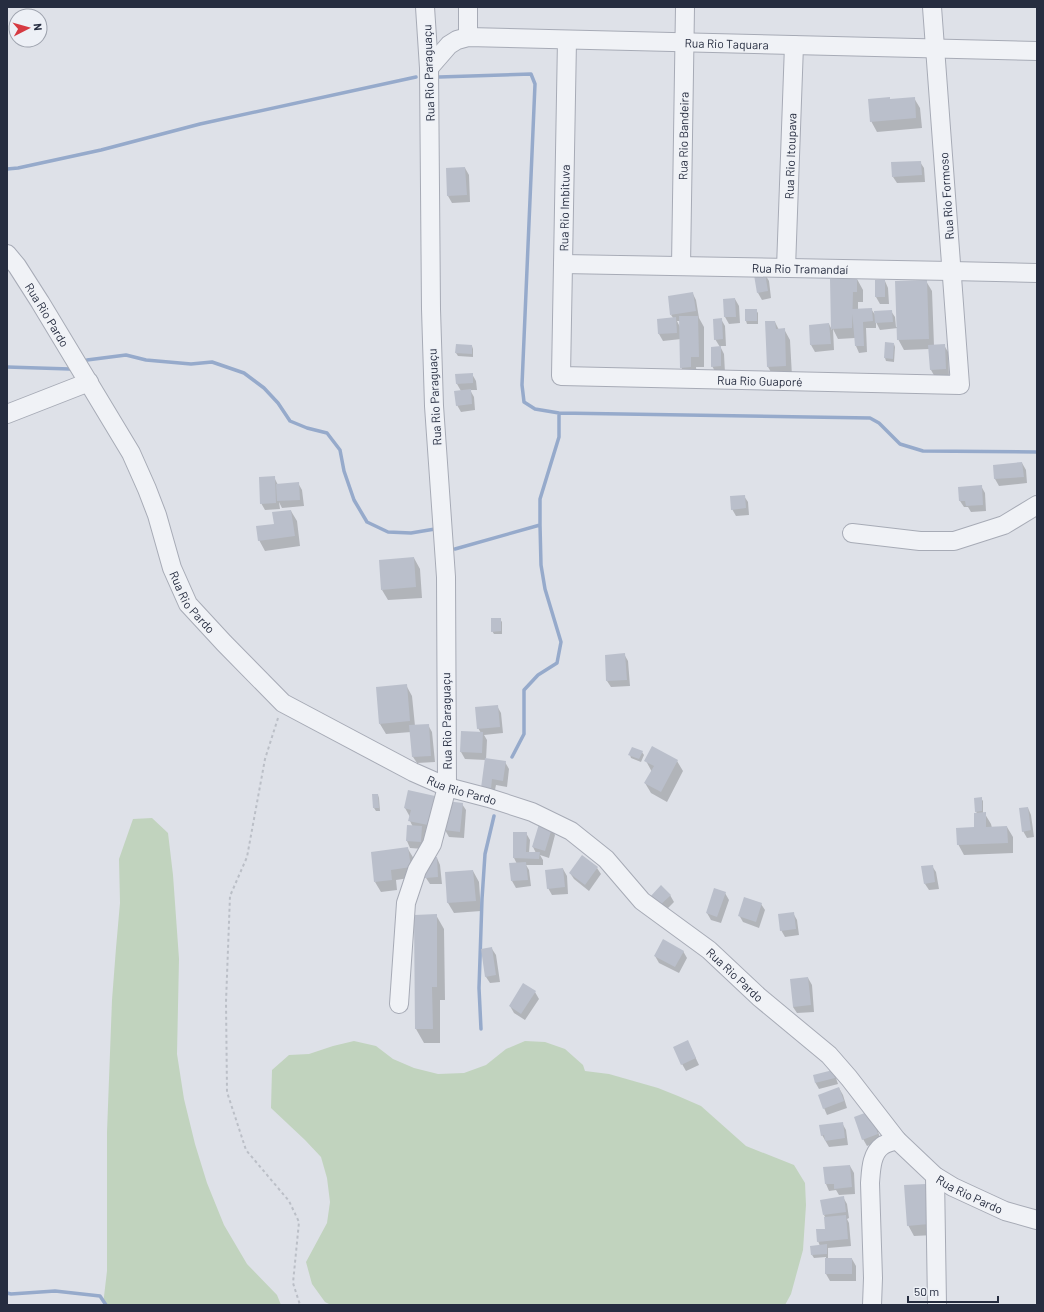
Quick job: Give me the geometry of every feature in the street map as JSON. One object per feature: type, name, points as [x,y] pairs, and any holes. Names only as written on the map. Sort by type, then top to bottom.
[{"type":"street","name":"Rua Rio Paraguaçu","points":[[399,1004],[406,903],[417,870],[432,844],[447,787],[446,577],[434,406],[430,309],[429,68],[425,7]]},
{"type":"street","points":[[468,7],[468,38]]},
{"type":"street","name":"Rua Rio Bandeira","points":[[681,266],[684,7]]},
{"type":"street","name":"Rua Rio Formoso","points":[[932,7],[960,385]]},
{"type":"street","name":"Rua Rio Taquara","points":[[429,68],[449,45],[457,40],[468,38],[1037,50]]},
{"type":"street","name":"Rua Rio Imbituva","points":[[561,376],[567,40]]},
{"type":"street","name":"Rua Rio Itoupava","points":[[786,268],[794,45]]},
{"type":"street","name":"Rua Rio Pardo","points":[[7,254],[17,266],[40,302],[131,453],[157,515],[172,568],[188,604],[283,703],[413,772],[447,787],[489,798],[532,812],[571,831],[606,859],[642,902],[709,950],[759,997],[829,1055],[849,1078],[897,1140],[935,1176],[953,1187],[1005,1211],[1037,1220]]},
{"type":"street","name":"Rua Rio Tramandaí","points":[[563,264],[1037,273]]},
{"type":"street","name":"Rua Rio Guaporé","points":[[561,376],[960,385]]},
{"type":"street","points":[[7,414],[89,382]]},
{"type":"street","points":[[852,533],[920,541],[954,541],[1004,525],[1037,505]]},
{"type":"street","points":[[872,1305],[871,1169],[874,1156],[881,1147],[897,1140]]},
{"type":"street","points":[[935,1176],[937,1305]]},
{"type":"path","points":[[283,703],[265,759],[247,857],[230,896],[226,1002],[227,1092],[246,1150],[289,1201],[299,1222],[293,1283],[300,1305]]},
{"type":"green space","points":[[152,818],[168,833],[173,875],[179,959],[177,1054],[184,1099],[195,1144],[207,1183],[224,1225],[247,1264],[277,1295],[281,1305],[103,1305],[107,1271],[107,1132],[112,1000],[120,903],[119,859],[133,819]]},
{"type":"green space","points":[[354,1041],[376,1046],[393,1059],[414,1068],[438,1074],[464,1073],[486,1065],[506,1049],[525,1041],[545,1042],[565,1049],[583,1065],[585,1071],[609,1074],[658,1088],[701,1106],[746,1146],[794,1165],[805,1183],[806,1205],[803,1250],[791,1294],[785,1305],[331,1305],[325,1302],[312,1284],[306,1262],[327,1223],[330,1202],[327,1178],[321,1157],[271,1108],[272,1070],[289,1055],[309,1054]]},
{"type":"building","points":[[890,97],[890,99],[915,97],[916,118],[870,122],[868,99]]},
{"type":"building","points":[[921,161],[922,175],[892,177],[891,162]]},
{"type":"building","points":[[465,167],[467,195],[447,196],[446,168]]},
{"type":"building","points":[[765,273],[768,291],[757,293],[754,275]]},
{"type":"building","points":[[857,278],[857,292],[853,292],[852,328],[831,329],[830,279]]},
{"type":"building","points":[[875,280],[885,280],[885,297],[875,297]]},
{"type":"building","points":[[927,280],[929,339],[897,340],[895,281]]},
{"type":"building","points":[[693,292],[696,311],[670,315],[668,296]]},
{"type":"building","points":[[735,298],[736,317],[724,317],[723,299]]},
{"type":"building","points":[[872,308],[873,321],[863,322],[864,346],[855,346],[852,309]]},
{"type":"building","points":[[745,309],[757,309],[757,321],[745,321]]},
{"type":"building","points":[[892,310],[893,322],[875,323],[874,311]]},
{"type":"building","points":[[679,316],[698,316],[699,357],[691,357],[691,367],[680,368]]},
{"type":"building","points":[[676,317],[677,333],[658,334],[657,319]]},
{"type":"building","points":[[722,318],[723,339],[714,340],[713,319]]},
{"type":"building","points":[[765,321],[775,321],[776,329],[785,328],[786,366],[767,367]]},
{"type":"building","points":[[829,323],[831,344],[810,345],[809,325]]},
{"type":"building","points":[[885,342],[894,343],[893,359],[884,358]]},
{"type":"building","points":[[456,344],[472,345],[472,354],[455,353]]},
{"type":"building","points":[[945,344],[946,369],[930,370],[928,345]]},
{"type":"building","points":[[721,346],[721,366],[711,367],[711,347]]},
{"type":"building","points":[[473,373],[473,383],[456,384],[455,374]]},
{"type":"building","points":[[471,389],[472,404],[456,406],[454,391]]},
{"type":"building","points":[[1022,462],[1024,477],[994,479],[993,465]]},
{"type":"building","points":[[275,476],[276,503],[260,504],[259,477]]},
{"type":"building","points":[[299,482],[300,500],[277,501],[276,484]]},
{"type":"building","points":[[982,485],[983,505],[966,506],[965,501],[959,501],[958,487]]},
{"type":"building","points":[[745,495],[746,508],[731,510],[730,496]]},
{"type":"building","points":[[291,510],[295,536],[258,541],[256,526],[274,524],[272,512]]},
{"type":"building","points":[[414,557],[416,587],[381,590],[379,560]]},
{"type":"building","points":[[491,618],[501,618],[501,631],[491,632]]},
{"type":"building","points":[[625,653],[627,680],[606,681],[605,655]]},
{"type":"building","points":[[407,684],[410,721],[379,724],[376,687]]},
{"type":"building","points":[[498,705],[500,727],[477,729],[475,707]]},
{"type":"building","points":[[429,724],[431,756],[412,757],[409,725]]},
{"type":"building","points":[[461,731],[483,732],[482,753],[460,752]]},
{"type":"building","points":[[652,746],[678,760],[661,792],[644,783],[654,766],[644,761]]},
{"type":"building","points":[[632,747],[643,751],[639,759],[628,755]]},
{"type":"building","points":[[485,758],[506,761],[503,781],[492,779],[491,789],[481,788]]},
{"type":"building","points":[[408,790],[435,796],[428,825],[408,821],[411,810],[404,808]]},
{"type":"building","points":[[372,794],[378,794],[379,808],[373,808]]},
{"type":"building","points":[[982,797],[982,811],[975,812],[974,798]]},
{"type":"building","points":[[446,801],[463,803],[460,832],[444,830]]},
{"type":"building","points":[[1028,807],[1031,830],[1022,832],[1019,808]]},
{"type":"building","points":[[986,812],[986,827],[1007,826],[1008,843],[957,845],[956,828],[974,827],[974,813]]},
{"type":"building","points":[[539,824],[552,828],[545,851],[532,847]]},
{"type":"building","points":[[407,825],[422,826],[421,842],[406,841]]},
{"type":"building","points":[[513,832],[527,832],[526,852],[540,852],[539,859],[513,858]]},
{"type":"building","points":[[408,847],[411,867],[391,870],[392,880],[374,882],[371,852]]},
{"type":"building","points":[[582,855],[598,867],[585,885],[569,873]]},
{"type":"building","points":[[424,857],[437,857],[438,877],[425,878]]},
{"type":"building","points":[[526,862],[528,880],[511,881],[509,863]]},
{"type":"building","points":[[933,865],[935,882],[924,884],[921,866]]},
{"type":"building","points":[[563,868],[565,887],[547,889],[545,870]]},
{"type":"building","points":[[473,870],[476,901],[447,903],[445,872]]},
{"type":"building","points":[[661,885],[671,895],[659,906],[650,897]]},
{"type":"building","points":[[714,888],[726,892],[717,917],[706,913]]},
{"type":"building","points":[[744,897],[762,903],[756,922],[738,916]]},
{"type":"building","points":[[794,912],[796,929],[780,931],[778,914]]},
{"type":"building","points":[[437,914],[437,987],[432,987],[433,1029],[415,1029],[414,915]]},
{"type":"building","points":[[663,939],[684,951],[675,967],[654,956]]},
{"type":"building","points":[[492,947],[496,975],[485,977],[481,949]]},
{"type":"building","points":[[808,977],[811,1005],[793,1007],[790,979]]},
{"type":"building","points":[[523,983],[536,991],[521,1014],[509,1006]]},
{"type":"building","points":[[688,1040],[696,1058],[681,1065],[673,1047]]},
{"type":"building","points":[[833,1070],[835,1078],[815,1083],[813,1075]]},
{"type":"building","points":[[839,1087],[844,1101],[823,1109],[818,1095]]},
{"type":"building","points":[[870,1111],[878,1134],[862,1140],[854,1117]]},
{"type":"building","points":[[843,1122],[845,1138],[825,1141],[824,1135],[821,1136],[819,1125]]},
{"type":"building","points":[[850,1165],[852,1187],[834,1189],[834,1184],[825,1184],[823,1167]]},
{"type":"building","points":[[926,1184],[929,1224],[907,1226],[904,1185]]},
{"type":"building","points":[[844,1196],[846,1212],[823,1215],[820,1200]]},
{"type":"building","points":[[846,1215],[848,1239],[817,1242],[816,1229],[825,1229],[824,1217]]},
{"type":"building","points":[[827,1244],[827,1254],[811,1255],[810,1246]]},
{"type":"building","points":[[825,1258],[852,1258],[852,1274],[825,1274]]},
{"type":"waterway","points":[[439,77],[531,74],[535,84],[522,385],[524,402],[535,409],[559,413],[870,418],[879,423],[900,444],[923,451],[1037,452]]},
{"type":"waterway","points":[[7,169],[101,150],[200,124],[416,77]]},
{"type":"waterway","points":[[87,360],[126,355],[146,360],[191,364],[212,362],[244,373],[264,388],[278,403],[290,421],[307,428],[327,433],[340,450],[344,471],[354,500],[367,522],[388,532],[411,533],[435,529]]},
{"type":"waterway","points":[[7,367],[70,369]]},
{"type":"waterway","points":[[455,549],[540,525],[540,499],[559,437],[559,413]]},
{"type":"waterway","points":[[512,757],[524,734],[524,690],[538,675],[557,663],[561,642],[545,589],[541,565],[540,525]]},
{"type":"waterway","points":[[481,1029],[479,988],[482,899],[485,854],[494,816]]},
{"type":"waterway","points":[[7,1293],[55,1291],[100,1296],[106,1305]]}]
